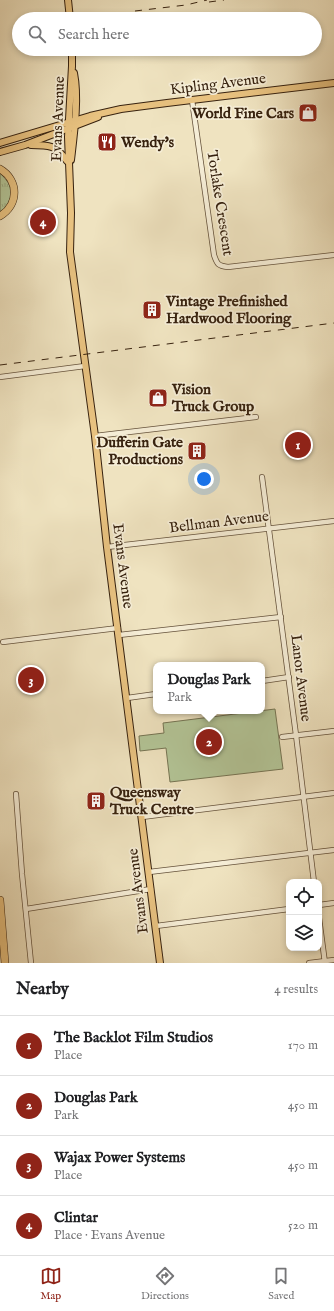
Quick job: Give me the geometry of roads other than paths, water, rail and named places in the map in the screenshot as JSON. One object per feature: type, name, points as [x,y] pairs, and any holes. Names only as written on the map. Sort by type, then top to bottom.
[{"type":"highway","points":[[0,169],[7,173],[13,184],[14,196],[9,209],[0,216]]},
{"type":"highway","points":[[0,900],[5,963]]},
{"type":"main road","points":[[68,0],[69,12]]},
{"type":"main road","name":"Evans Avenue","points":[[72,56],[70,252],[95,436],[107,547],[160,963]]},
{"type":"main road","name":"Evans Avenue","points":[[70,172],[68,161],[71,125],[75,106],[76,81],[72,66]]},
{"type":"main road","name":"Kipling Avenue","points":[[0,152],[25,145],[90,116],[146,106],[334,83]]},
{"type":"main road","points":[[75,106],[79,111],[90,116]]},
{"type":"main road","name":"Kipling Avenue","points":[[0,144],[71,125],[106,113]]},
{"type":"main road","points":[[25,145],[48,145],[54,147],[62,153],[68,161]]},
{"type":"street","name":"Torlake Crescent","points":[[192,100],[214,255],[217,263],[220,266],[228,267],[334,255]]},
{"type":"street","points":[[0,377],[85,366]]},
{"type":"street","points":[[95,436],[256,417]]},
{"type":"street","name":"Lanor Avenue","points":[[262,477],[289,677],[314,879]]},
{"type":"street","name":"Bellman Avenue","points":[[107,547],[334,521]]},
{"type":"street","points":[[119,635],[281,617]]},
{"type":"street","points":[[3,642],[118,628]]},
{"type":"street","points":[[265,681],[289,677]]},
{"type":"street","points":[[127,698],[153,694]]},
{"type":"street","points":[[282,737],[334,730]]},
{"type":"street","points":[[142,817],[334,793]]},
{"type":"street","points":[[16,794],[31,963]]},
{"type":"street","points":[[149,872],[334,850]]},
{"type":"street","points":[[26,909],[151,889]]},
{"type":"street","points":[[322,905],[334,903]]},
{"type":"street","points":[[156,926],[286,909]]},
{"type":"street","points":[[322,940],[325,962]]},
{"type":"street","points":[[309,963],[334,960]]},
{"type":"railway","points":[[135,11],[186,5],[207,0]]},
{"type":"railway","points":[[209,2],[224,0]]},
{"type":"railway","points":[[0,365],[334,323]]},
{"type":"place","name":"World Fine Cars","points":[[308,113]]},
{"type":"place","name":"Wendy's","points":[[107,142]]},
{"type":"place","name":"Clintar","points":[[43,222]]},
{"type":"place","name":"Vintage Prefinished Hardwood Flooring","points":[[152,310]]},
{"type":"place","name":"Vision Truck Group","points":[[158,398]]},
{"type":"place","name":"The Backlot Film Studios","points":[[298,445]]},
{"type":"place","name":"Dufferin Gate Productions","points":[[197,451]]},
{"type":"place","name":"Wajax Power Systems","points":[[31,680]]},
{"type":"place","name":"Douglas Park","points":[[209,742]]},
{"type":"place","name":"Queensway Truck Centre","points":[[96,801]]}]
